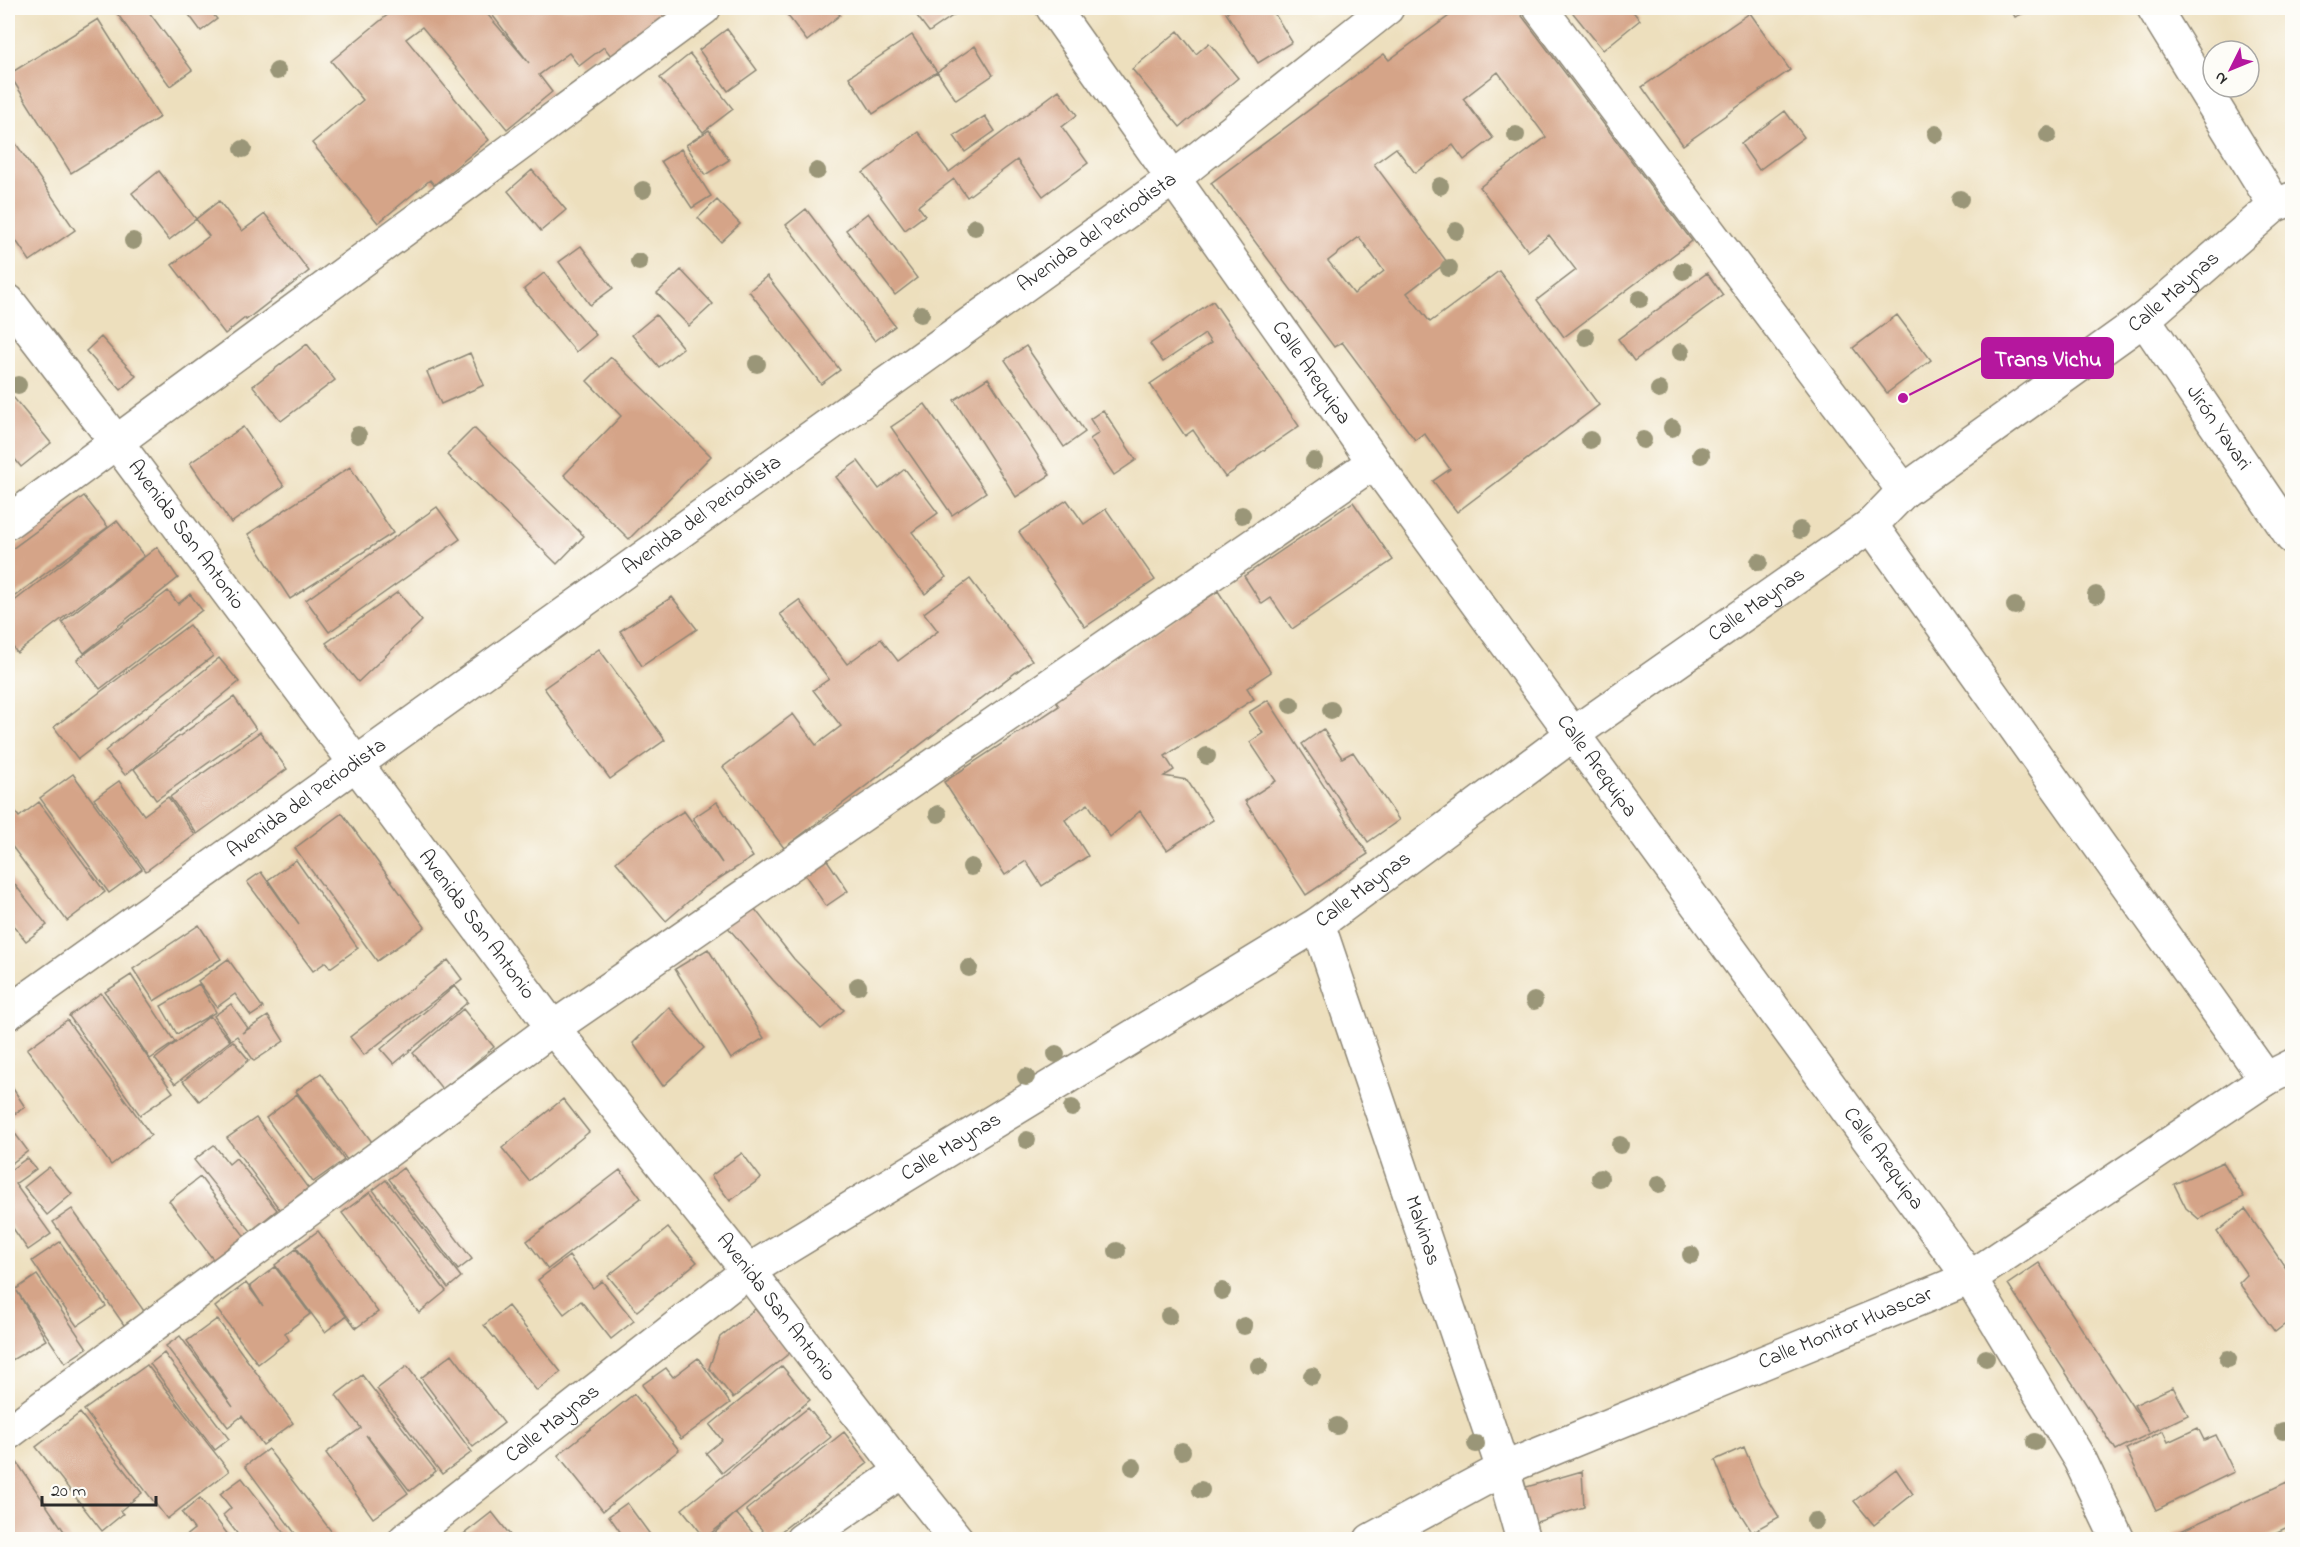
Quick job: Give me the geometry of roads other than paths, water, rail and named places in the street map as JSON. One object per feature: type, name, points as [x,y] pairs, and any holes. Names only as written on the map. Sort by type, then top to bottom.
[{"type":"street","points":[[8,522],[704,8]]},
{"type":"street","name":"Calle Arequipa","points":[[1053,8],[1175,177],[1374,462],[1970,1278],[2080,1460],[2118,1539]]},
{"type":"street","name":"Avenida del Periodista","points":[[8,1013],[1175,177],[1387,8]]},
{"type":"street","points":[[1540,8],[1904,491]]},
{"type":"street","points":[[2154,8],[2284,202]]},
{"type":"street","name":"Calle Maynas","points":[[405,1539],[748,1271],[1318,924],[1573,734],[1870,525],[1904,491],[2144,319],[2284,202]]},
{"type":"street","name":"Avenida San Antonio","points":[[8,301],[117,443],[553,1028],[748,1271],[957,1539]]},
{"type":"street","name":"Jirón Yavari","points":[[2144,319],[2292,537]]},
{"type":"street","points":[[8,1433],[553,1028],[1374,462]]},
{"type":"street","points":[[1870,525],[2279,1072]]},
{"type":"street","name":"Malvinas","points":[[1318,924],[1503,1468],[1523,1539]]},
{"type":"street","name":"Calle Monitor Huascar","points":[[1371,1539],[1503,1468],[1970,1278],[2279,1072]]},
{"type":"street","points":[[802,1539],[902,1471]]},
{"type":"place","name":"Trans Vichu","points":[[1903,398]]}]
